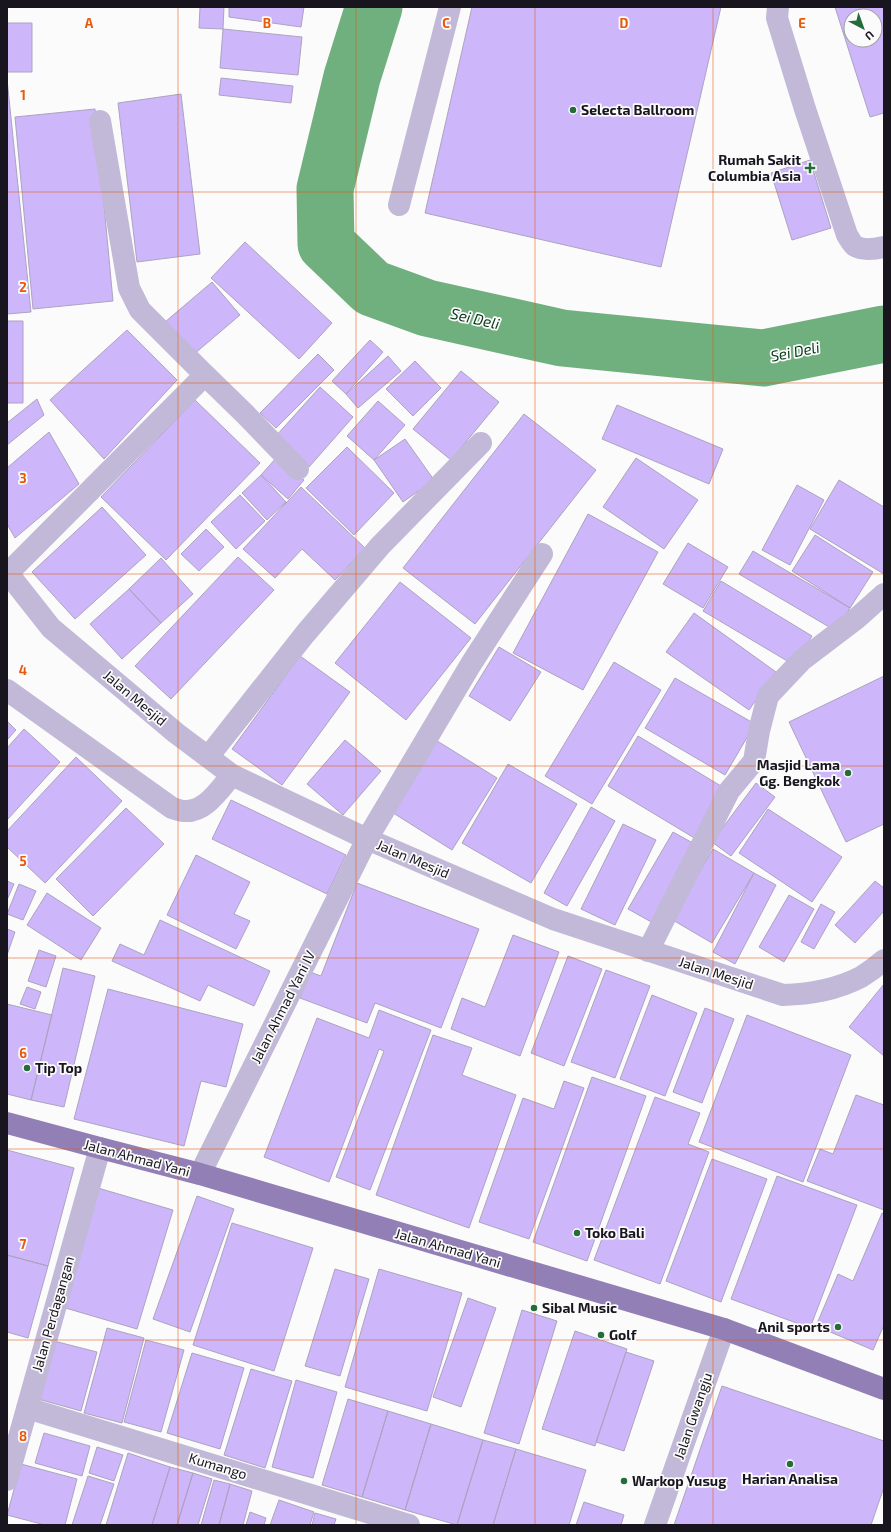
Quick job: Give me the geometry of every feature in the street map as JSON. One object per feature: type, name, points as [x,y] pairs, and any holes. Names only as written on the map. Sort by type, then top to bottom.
[{"type":"main road","name":"Jalan Ahmad Yani","points":[[7,1123],[200,1174],[724,1329],[884,1389]]},
{"type":"street","points":[[399,205],[450,7]]},
{"type":"street","points":[[778,7],[777,18],[802,102],[847,235],[854,245],[864,249],[884,247]]},
{"type":"street","points":[[100,121],[129,288],[140,310],[298,469]]},
{"type":"street","points":[[7,573],[205,375]]},
{"type":"street","points":[[208,757],[305,634],[380,546],[481,444]]},
{"type":"street","name":"Jalan Ahmad Yani IV","points":[[200,1174],[367,839],[472,664],[542,554]]},
{"type":"street","name":"Jalan Mesjid","points":[[7,573],[52,628],[176,733],[232,775],[367,839],[553,920],[783,995],[808,994],[836,988],[862,976],[884,960]]},
{"type":"street","points":[[648,951],[729,791],[754,761],[759,731],[768,696],[802,660],[856,619],[884,594]]},
{"type":"street","points":[[7,690],[172,808],[186,812],[198,808],[207,803],[232,775]]},
{"type":"street","name":"Jalan Perdagangan","points":[[7,1480],[100,1148]]},
{"type":"street","name":"Jalan Gwangju","points":[[655,1525],[724,1329]]},
{"type":"street","name":"Kumango","points":[[27,1408],[409,1525]]},
{"type":"building","points":[[200,7],[224,7],[223,29],[199,28]]},
{"type":"building","points":[[229,7],[304,7],[301,27],[229,17]]},
{"type":"building","name":"Selecta Ballroom","points":[[472,7],[721,7],[661,267],[425,213]]},
{"type":"building","points":[[835,7],[884,7],[884,113],[870,117],[848,48],[883,48],[883,8],[843,8],[843,32]]},
{"type":"building","points":[[7,23],[32,23],[32,72],[7,72]]},
{"type":"building","points":[[223,29],[302,37],[298,75],[220,68]]},
{"type":"building","points":[[221,78],[293,86],[291,103],[219,95]]},
{"type":"building","points":[[7,79],[31,312],[7,314]]},
{"type":"building","points":[[181,94],[200,254],[137,262],[118,103]]},
{"type":"building","points":[[95,109],[113,301],[33,309],[15,117]]},
{"type":"building","points":[[810,160],[831,228],[792,240],[771,173]]},
{"type":"building","points":[[245,242],[332,323],[299,359],[211,278]]},
{"type":"building","points":[[212,282],[240,315],[193,355],[165,322]]},
{"type":"building","points":[[7,321],[23,321],[23,403],[7,403]]},
{"type":"building","points":[[127,330],[177,380],[104,459],[50,400]]},
{"type":"building","points":[[370,340],[383,352],[346,394],[332,381]]},
{"type":"building","points":[[318,354],[334,370],[276,428],[260,413]]},
{"type":"building","points":[[388,356],[401,371],[358,408],[346,394]]},
{"type":"building","points":[[415,361],[441,388],[413,416],[386,389]]},
{"type":"building","points":[[461,371],[499,402],[451,460],[413,429]]},
{"type":"building","points":[[320,387],[353,417],[309,467],[275,437]]},
{"type":"building","points":[[37,399],[44,415],[7,445],[7,423]]},
{"type":"building","points":[[195,400],[260,463],[166,560],[101,497]]},
{"type":"building","points":[[378,401],[405,425],[374,460],[347,436]]},
{"type":"building","points":[[617,405],[723,449],[709,484],[602,439]]},
{"type":"building","points":[[524,414],[596,470],[475,624],[403,568]]},
{"type":"building","points":[[49,432],[79,484],[15,538],[7,524],[7,468]]},
{"type":"building","points":[[405,439],[434,480],[403,502],[374,460]]},
{"type":"building","points":[[347,447],[394,493],[354,535],[306,488]]},
{"type":"building","points":[[277,457],[304,480],[288,499],[261,475]]},
{"type":"building","points":[[636,458],[698,500],[664,549],[603,507]]},
{"type":"building","points":[[261,475],[286,502],[267,520],[242,493]]},
{"type":"building","points":[[839,480],[884,507],[884,574],[810,529]]},
{"type":"building","points":[[797,485],[824,500],[790,565],[762,550]]},
{"type":"building","points":[[301,487],[365,548],[335,580],[302,549],[275,578],[243,549]]},
{"type":"building","points":[[240,495],[265,521],[236,549],[211,522]]},
{"type":"building","points":[[102,507],[146,555],[75,619],[32,572]]},
{"type":"building","points":[[588,514],[658,552],[583,690],[513,653]]},
{"type":"building","points":[[206,529],[224,547],[199,571],[181,554]]},
{"type":"building","points":[[815,535],[873,572],[850,608],[792,571]]},
{"type":"building","points":[[688,543],[728,567],[703,608],[663,584]]},
{"type":"building","points":[[753,551],[850,608],[836,631],[739,574]]},
{"type":"building","points":[[238,557],[274,590],[171,699],[135,666]]},
{"type":"building","points":[[161,558],[193,594],[161,623],[129,589]]},
{"type":"building","points":[[721,581],[812,636],[794,665],[703,611]]},
{"type":"building","points":[[400,582],[471,638],[406,720],[335,663]]},
{"type":"building","points":[[129,589],[161,623],[122,659],[90,624]]},
{"type":"building","points":[[694,613],[776,672],[749,710],[666,652]]},
{"type":"building","points":[[499,647],[541,672],[510,721],[469,696]]},
{"type":"building","points":[[300,656],[350,692],[282,785],[232,749]]},
{"type":"building","points":[[614,662],[661,690],[592,804],[545,776]]},
{"type":"building","name":"Masjid Lama Gg. Bengkok","points":[[884,676],[884,824],[846,842],[789,722]]},
{"type":"building","points":[[675,678],[755,724],[725,775],[645,728]]},
{"type":"building","points":[[7,721],[16,730],[7,740]]},
{"type":"building","points":[[24,729],[60,762],[7,820],[7,748]]},
{"type":"building","points":[[638,736],[726,789],[696,839],[608,786]]},
{"type":"building","points":[[434,739],[497,778],[452,850],[390,811]]},
{"type":"building","points":[[345,740],[381,771],[343,815],[307,784]]},
{"type":"building","points":[[76,757],[122,801],[45,883],[7,847],[7,831]]},
{"type":"building","points":[[508,764],[577,804],[531,883],[462,843]]},
{"type":"building","points":[[756,783],[775,797],[731,856],[712,842]]},
{"type":"building","points":[[231,800],[346,855],[327,894],[212,839]]},
{"type":"building","points":[[591,807],[615,821],[567,906],[544,893]]},
{"type":"building","points":[[126,808],[164,844],[93,916],[56,879]]},
{"type":"building","points":[[768,809],[842,857],[812,902],[739,853]]},
{"type":"building","points":[[623,824],[656,840],[615,925],[581,909]]},
{"type":"building","points":[[673,832],[700,847],[655,924],[628,909]]},
{"type":"building","points":[[713,849],[754,873],[712,943],[671,919]]},
{"type":"building","points":[[196,855],[250,882],[234,914],[250,921],[236,949],[167,915]]},
{"type":"building","points":[[754,873],[776,885],[735,964],[713,952]]},
{"type":"building","points":[[7,881],[14,884],[7,900]]},
{"type":"building","points":[[875,881],[884,888],[884,911],[855,943],[835,925]]},
{"type":"building","points":[[357,883],[479,929],[441,1028],[375,1003],[367,1023],[300,998],[310,972],[321,976]]},
{"type":"building","points":[[19,884],[36,891],[23,920],[7,914]]},
{"type":"building","points":[[47,893],[101,928],[81,960],[27,925]]},
{"type":"building","points":[[789,895],[814,909],[784,962],[759,947]]},
{"type":"building","points":[[821,904],[835,912],[814,949],[801,942]]},
{"type":"building","points":[[160,920],[270,971],[254,1006],[208,985],[200,1001],[112,961],[120,944],[144,955]]},
{"type":"building","points":[[7,929],[15,932],[7,955]]},
{"type":"building","points":[[513,935],[559,952],[520,1056],[451,1029],[462,998],[485,1007]]},
{"type":"building","points":[[39,950],[56,956],[46,987],[28,981]]},
{"type":"building","points":[[568,956],[602,969],[564,1066],[531,1053]]},
{"type":"building","points":[[63,968],[95,976],[64,1107],[31,1100]]},
{"type":"building","points":[[606,970],[650,986],[615,1078],[571,1062]]},
{"type":"building","points":[[884,984],[884,1056],[849,1027]]},
{"type":"building","points":[[27,987],[41,992],[35,1009],[20,1004]]},
{"type":"building","points":[[108,989],[243,1024],[226,1087],[201,1081],[184,1146],[74,1119]]},
{"type":"building","points":[[652,995],[697,1013],[665,1096],[620,1079]]},
{"type":"building","points":[[7,1004],[52,1015],[31,1100],[7,1094]]},
{"type":"building","points":[[705,1008],[734,1019],[702,1103],[673,1092]]},
{"type":"building","points":[[379,1010],[431,1030],[370,1190],[336,1177],[384,1051],[379,1049],[329,1182],[264,1157],[317,1018],[369,1038]]},
{"type":"building","points":[[747,1015],[851,1055],[803,1182],[699,1142]]},
{"type":"building","points":[[433,1035],[472,1048],[462,1075],[516,1095],[469,1228],[376,1195]]},
{"type":"building","points":[[592,1077],[646,1096],[587,1261],[533,1242]]},
{"type":"building","points":[[564,1081],[584,1088],[529,1239],[479,1222],[523,1098],[554,1109]]},
{"type":"building","points":[[856,1095],[884,1105],[884,1210],[807,1181],[820,1149],[833,1154]]},
{"type":"building","points":[[655,1097],[700,1113],[688,1144],[709,1152],[660,1284],[594,1260]]},
{"type":"building","points":[[7,1150],[74,1168],[48,1266],[7,1255]]},
{"type":"building","points":[[712,1159],[767,1179],[721,1302],[666,1281]]},
{"type":"building","points":[[777,1176],[857,1205],[810,1328],[731,1299]]},
{"type":"building","points":[[98,1188],[173,1210],[137,1329],[62,1307]]},
{"type":"building","points":[[197,1196],[234,1209],[190,1332],[153,1319]]},
{"type":"building","points":[[882,1213],[884,1214],[884,1325],[873,1350],[816,1326],[838,1274],[853,1281]]},
{"type":"building","points":[[232,1223],[313,1248],[274,1371],[193,1345]]},
{"type":"building","points":[[7,1255],[48,1266],[28,1338],[7,1332]]},
{"type":"building","points":[[335,1269],[369,1279],[340,1376],[305,1366]]},
{"type":"building","points":[[379,1269],[462,1293],[427,1411],[345,1387]]},
{"type":"building","points":[[468,1298],[496,1308],[461,1407],[433,1397]]},
{"type":"building","points":[[522,1310],[557,1321],[519,1444],[484,1433]]},
{"type":"building","points":[[107,1328],[144,1338],[122,1423],[84,1413]]},
{"type":"building","points":[[575,1331],[627,1349],[595,1446],[542,1429]]},
{"type":"building","points":[[146,1340],[184,1350],[161,1432],[124,1422]]},
{"type":"building","points":[[54,1341],[97,1352],[81,1411],[38,1399]]},
{"type":"building","points":[[626,1352],[654,1361],[624,1451],[596,1442]]},
{"type":"building","points":[[192,1353],[244,1368],[220,1449],[167,1433]]},
{"type":"building","points":[[251,1369],[292,1381],[265,1468],[224,1455]]},
{"type":"building","points":[[296,1380],[337,1392],[313,1478],[272,1467]]},
{"type":"building","name":"Harian Analisa","points":[[722,1386],[884,1441],[884,1487],[871,1525],[674,1525]]},
{"type":"building","points":[[348,1399],[388,1411],[362,1497],[322,1485]]},
{"type":"building","points":[[388,1411],[431,1424],[405,1510],[362,1497]]},
{"type":"building","points":[[431,1424],[483,1440],[457,1525],[405,1510]]},
{"type":"building","points":[[44,1433],[90,1446],[82,1476],[35,1463]]},
{"type":"building","points":[[483,1440],[516,1449],[493,1525],[457,1525]]},
{"type":"building","points":[[97,1447],[123,1455],[114,1481],[89,1473]]},
{"type":"building","points":[[516,1449],[586,1470],[569,1525],[493,1525]]},
{"type":"building","points":[[128,1453],[170,1467],[152,1525],[106,1525]]},
{"type":"building","points":[[21,1464],[77,1479],[65,1525],[45,1525],[7,1515]]},
{"type":"building","points":[[170,1467],[193,1473],[177,1525],[152,1525]]},
{"type":"building","points":[[193,1473],[212,1479],[198,1525],[177,1525]]},
{"type":"building","points":[[88,1476],[114,1484],[100,1525],[72,1525]]},
{"type":"building","points":[[214,1480],[230,1484],[219,1525],[201,1525]]},
{"type":"building","points":[[230,1484],[252,1491],[243,1525],[219,1525]]},
{"type":"building","points":[[279,1500],[314,1512],[310,1525],[270,1525]]},
{"type":"building","points":[[584,1502],[624,1515],[621,1525],[576,1525]]},
{"type":"building","points":[[250,1512],[266,1518],[264,1525],[246,1525]]},
{"type":"building","points":[[315,1513],[336,1519],[334,1525],[312,1525]]},
{"type":"waterway","name":"Sei Deli","points":[[374,7],[352,77],[325,189],[326,244],[372,288],[427,308],[562,338],[763,358],[884,334]]},
{"type":"place","name":"Selecta Ballroom","points":[[573,110]]},
{"type":"place","name":"Rumah Sakit Columbia Asia","points":[[810,168]]},
{"type":"place","name":"Masjid Lama Gg. Bengkok","points":[[848,773]]},
{"type":"place","name":"Tip Top","points":[[27,1068]]},
{"type":"place","name":"Toko Bali","points":[[577,1233]]},
{"type":"place","name":"Sibal Music","points":[[534,1308]]},
{"type":"place","name":"Anil sports","points":[[838,1327]]},
{"type":"place","name":"Golf","points":[[601,1335]]},
{"type":"place","name":"Harian Analisa","points":[[790,1464]]},
{"type":"place","name":"Warkop Yusug","points":[[624,1481]]}]
